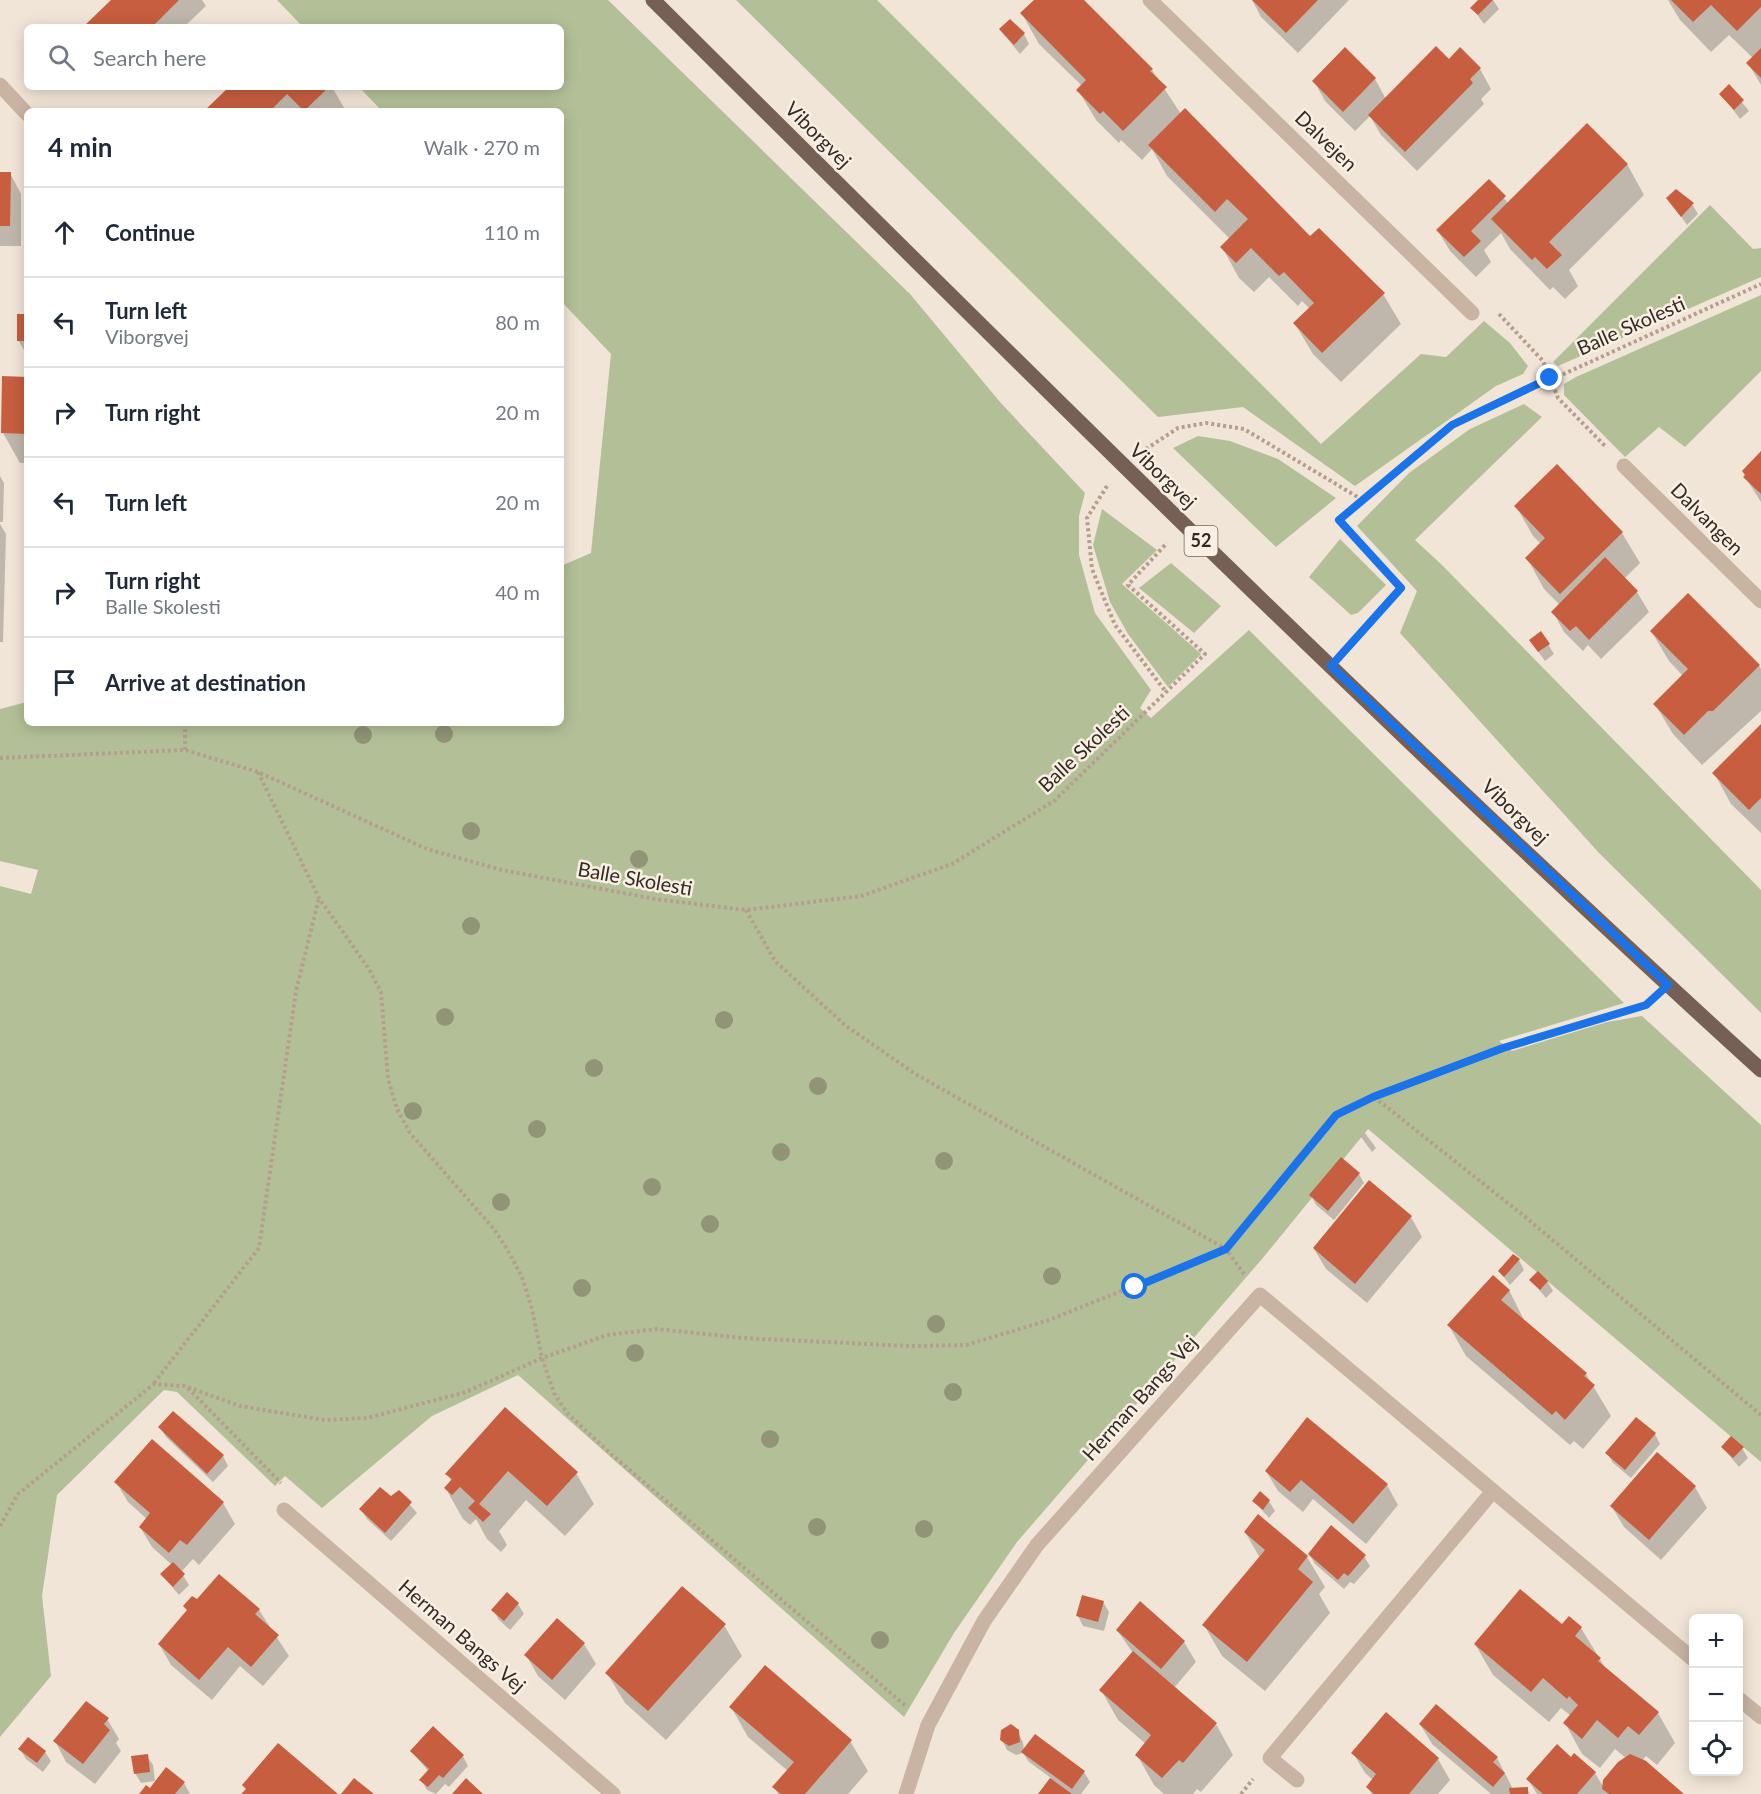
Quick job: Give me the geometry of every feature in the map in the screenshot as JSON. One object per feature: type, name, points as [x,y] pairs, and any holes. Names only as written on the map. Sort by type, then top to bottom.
[{"type":"main road","name":"Viborgvej","points":[[652,0],[1184,525],[1668,985],[1761,1070]]},
{"type":"street","name":"Dalvejen","points":[[1150,0],[1472,313]]},
{"type":"street","points":[[0,85],[24,111]]},
{"type":"street","name":"Dalvangen","points":[[1624,466],[1761,601]]},
{"type":"street","points":[[1260,1295],[1689,1656]]},
{"type":"street","name":"Herman Bangs Vej","points":[[906,1794],[928,1725],[984,1621],[1037,1545],[1260,1295]]},
{"type":"street","points":[[1296,1780],[1270,1758],[1493,1491]]},
{"type":"street","name":"Herman Bangs Vej","points":[[284,1510],[613,1794]]},
{"type":"street","points":[[1743,1702],[1761,1717]]},
{"type":"path","name":"Balle Skolesti","points":[[1331,666],[1401,588],[1339,520],[1452,425],[1550,378],[1761,284]]},
{"type":"path","points":[[1472,313],[1502,314],[1543,361],[1558,398],[1624,466]]},
{"type":"path","name":"Balle Skolesti","points":[[0,758],[185,750],[258,772],[427,849],[502,870],[655,899],[746,910],[861,896],[952,864],[1054,801],[1205,654],[1128,585],[1184,525]]},
{"type":"path","points":[[185,726],[185,750]]},
{"type":"path","points":[[258,772],[319,898],[369,969],[381,992],[388,1079],[397,1109],[410,1133],[493,1228],[507,1249],[522,1277],[549,1381],[567,1413],[928,1725]]},
{"type":"path","points":[[0,1526],[18,1494],[154,1384],[259,1248],[296,991],[319,898]]},
{"type":"path","points":[[746,910],[775,961],[846,1026],[917,1075],[1226,1249],[1260,1295]]},
{"type":"path","points":[[154,1384],[185,1386],[240,1406],[325,1420],[367,1418],[466,1392],[542,1358],[607,1335],[657,1329],[743,1338],[910,1346],[966,1345],[1049,1320],[1226,1249],[1336,1115],[1373,1097],[1503,1048],[1646,1005],[1668,985]]},
{"type":"path","points":[[1373,1097],[1524,1216],[1761,1415]]},
{"type":"path","points":[[185,1386],[280,1479],[284,1510]]},
{"type":"green space","points":[[277,0],[608,0],[910,294],[1000,402],[1085,493],[1079,516],[1079,555],[1095,613],[1151,690],[1140,708],[1151,718],[1249,630],[1624,1003],[1499,1041],[1512,1051],[1607,1022],[1642,1016],[1761,1125],[1761,1462],[1368,1129],[1262,1259],[1017,1542],[954,1633],[904,1717],[518,1375],[432,1416],[322,1508],[285,1476],[275,1486],[177,1392],[164,1390],[57,1495],[42,1596],[51,1676],[0,1737],[0,886],[31,894],[38,870],[0,861],[0,709],[24,703],[24,726],[564,726],[564,565],[591,553],[611,354],[564,304],[564,108],[379,108],[362,90],[564,90],[564,24],[300,24]]},
{"type":"green space","points":[[736,0],[877,0],[1321,444],[1421,354],[1446,357],[1484,321],[1510,343],[1528,366],[1523,374],[1496,386],[1355,486],[1243,407],[1158,417]]},
{"type":"green space","points":[[1710,205],[1753,249],[1761,248],[1761,277],[1558,366],[1553,362]]},
{"type":"green space","points":[[1761,295],[1761,371],[1685,447],[1659,427],[1625,457],[1564,395],[1564,384],[1576,377]]},
{"type":"green space","points":[[1524,404],[1542,417],[1415,540],[1761,890],[1761,1013],[1599,853],[1400,633],[1417,591],[1357,526],[1409,473],[1470,429]]},
{"type":"green space","points":[[1198,436],[1230,441],[1278,459],[1336,498],[1276,547],[1173,448]]},
{"type":"green space","points":[[1102,509],[1157,550],[1122,584],[1201,654],[1168,687],[1128,634],[1110,602],[1093,545]]},
{"type":"green space","points":[[1340,539],[1386,585],[1358,613],[1351,615],[1309,577]]},
{"type":"green space","points":[[1171,563],[1221,606],[1194,633],[1139,588]]},
{"type":"building","points":[[111,0],[179,0],[155,24],[86,24]]},
{"type":"building","points":[[1034,0],[1084,0],[1153,69],[1150,71],[1167,87],[1123,131],[1103,111],[1100,114],[1076,90],[1086,80],[1020,13]]},
{"type":"building","points":[[1252,0],[1318,0],[1286,33]]},
{"type":"building","points":[[1478,0],[1493,0],[1478,15],[1470,8]]},
{"type":"building","points":[[1671,0],[1761,0],[1761,7],[1737,31],[1711,5],[1693,22]]},
{"type":"building","points":[[1010,19],[1025,33],[1014,45],[999,29]]},
{"type":"building","points":[[1436,46],[1449,59],[1460,47],[1481,68],[1470,79],[1473,83],[1405,152],[1368,115]]},
{"type":"building","points":[[1345,47],[1376,78],[1343,112],[1312,81]]},
{"type":"building","points":[[1761,48],[1761,78],[1746,63]]},
{"type":"building","points":[[1729,84],[1744,100],[1734,110],[1719,94]]},
{"type":"building","points":[[226,90],[326,90],[307,108],[301,108],[287,94],[273,108],[207,108]]},
{"type":"building","points":[[1185,108],[1310,236],[1319,228],[1385,293],[1322,353],[1293,323],[1314,303],[1284,272],[1279,276],[1251,248],[1236,263],[1220,247],[1248,219],[1227,199],[1215,212],[1148,145]]},
{"type":"building","points":[[1587,123],[1628,164],[1549,242],[1562,255],[1547,269],[1535,257],[1532,260],[1491,219]]},
{"type":"building","points":[[0,172],[11,172],[10,226],[0,226]]},
{"type":"building","points":[[1489,179],[1506,196],[1471,231],[1481,241],[1464,257],[1436,230]]},
{"type":"building","points":[[1676,189],[1694,203],[1681,217],[1666,198]]},
{"type":"building","points":[[17,314],[24,314],[24,341],[17,341]]},
{"type":"building","points":[[2,376],[24,377],[24,434],[1,433]]},
{"type":"building","points":[[1761,451],[1761,494],[1743,477],[1745,475],[1742,471]]},
{"type":"building","points":[[1557,464],[1623,532],[1560,594],[1525,558],[1545,538],[1514,506]]},
{"type":"building","points":[[1605,557],[1638,591],[1589,640],[1576,626],[1570,631],[1551,612]]},
{"type":"building","points":[[1688,593],[1760,665],[1713,711],[1708,711],[1684,735],[1653,704],[1688,669],[1650,631]]},
{"type":"building","points":[[1541,631],[1550,644],[1538,652],[1529,640]]},
{"type":"building","points":[[1761,724],[1761,798],[1749,810],[1712,773]]},
{"type":"building","points":[[1341,1157],[1360,1173],[1328,1211],[1309,1195]]},
{"type":"building","points":[[1369,1180],[1412,1216],[1355,1284],[1313,1248]]},
{"type":"building","points":[[1513,1254],[1520,1259],[1504,1277],[1498,1271]]},
{"type":"building","points":[[1538,1271],[1548,1281],[1540,1290],[1529,1280]]},
{"type":"building","points":[[1493,1275],[1510,1290],[1501,1300],[1587,1373],[1584,1376],[1595,1385],[1565,1420],[1556,1411],[1552,1415],[1447,1325]]},
{"type":"building","points":[[505,1407],[578,1472],[547,1506],[508,1471],[479,1504],[491,1514],[483,1522],[468,1508],[475,1501],[460,1487],[452,1495],[444,1488],[452,1479],[445,1474]]},
{"type":"building","points":[[173,1411],[224,1455],[207,1474],[158,1427]]},
{"type":"building","points":[[1307,1417],[1388,1484],[1353,1524],[1301,1480],[1290,1492],[1265,1471]]},
{"type":"building","points":[[1636,1417],[1656,1433],[1625,1470],[1605,1453]]},
{"type":"building","points":[[1731,1436],[1744,1447],[1733,1458],[1721,1447]]},
{"type":"building","points":[[152,1439],[224,1502],[187,1545],[180,1540],[169,1553],[139,1527],[150,1513],[114,1482]]},
{"type":"building","points":[[1657,1452],[1696,1486],[1649,1540],[1610,1506]]},
{"type":"building","points":[[380,1487],[391,1496],[399,1490],[412,1502],[385,1533],[359,1509]]},
{"type":"building","points":[[1260,1491],[1270,1500],[1263,1510],[1252,1501]]},
{"type":"building","points":[[1258,1514],[1308,1556],[1298,1569],[1313,1582],[1247,1662],[1202,1625],[1265,1550],[1244,1532]]},
{"type":"building","points":[[1331,1525],[1366,1555],[1348,1576],[1344,1573],[1338,1580],[1308,1554]]},
{"type":"building","points":[[173,1562],[185,1574],[173,1587],[160,1574]]},
{"type":"building","points":[[219,1574],[260,1609],[255,1614],[279,1635],[251,1667],[228,1647],[199,1680],[158,1644],[187,1610],[183,1606],[192,1596],[197,1599]]},
{"type":"building","points":[[682,1586],[726,1624],[648,1711],[605,1673]]},
{"type":"building","points":[[1520,1589],[1562,1624],[1569,1616],[1582,1627],[1575,1636],[1601,1658],[1598,1661],[1659,1712],[1639,1735],[1628,1726],[1618,1738],[1597,1720],[1582,1739],[1563,1723],[1578,1705],[1569,1696],[1567,1699],[1543,1678],[1531,1692],[1474,1644]]},
{"type":"building","points":[[507,1592],[519,1603],[504,1621],[491,1610]]},
{"type":"building","points":[[1082,1595],[1104,1601],[1098,1622],[1076,1616]]},
{"type":"building","points":[[1140,1601],[1185,1641],[1161,1669],[1116,1630]]},
{"type":"building","points":[[557,1618],[585,1643],[552,1680],[524,1655]]},
{"type":"building","points":[[1133,1651],[1217,1723],[1183,1763],[1179,1760],[1162,1778],[1135,1755],[1151,1735],[1099,1690]]},
{"type":"building","points":[[765,1665],[852,1740],[805,1794],[781,1794],[772,1787],[794,1762],[729,1707]]},
{"type":"building","points":[[86,1701],[109,1718],[104,1724],[110,1730],[83,1764],[53,1741]]},
{"type":"building","points":[[1436,1704],[1498,1757],[1493,1762],[1505,1773],[1493,1787],[1419,1724]]},
{"type":"building","points":[[1386,1712],[1439,1758],[1409,1794],[1374,1794],[1366,1787],[1376,1774],[1351,1753]]},
{"type":"building","points":[[1011,1724],[1019,1730],[1020,1742],[1009,1746],[1000,1740],[1001,1730]]},
{"type":"building","points":[[433,1726],[464,1755],[443,1778],[439,1775],[428,1787],[419,1780],[429,1769],[410,1751]]},
{"type":"building","points":[[1035,1734],[1085,1771],[1072,1789],[1021,1752]]},
{"type":"building","points":[[28,1737],[46,1751],[37,1763],[18,1749]]},
{"type":"building","points":[[278,1743],[338,1794],[241,1794],[246,1789],[242,1785]]},
{"type":"building","points":[[1557,1744],[1571,1757],[1574,1753],[1596,1772],[1577,1794],[1543,1794],[1526,1779]]},
{"type":"building","points":[[148,1754],[150,1772],[134,1774],[131,1756]]},
{"type":"building","points":[[1630,1754],[1646,1761],[1684,1794],[1609,1794],[1602,1789],[1603,1780],[1618,1762]]},
{"type":"building","points":[[166,1767],[185,1782],[175,1794],[139,1794],[146,1785],[150,1788]]},
{"type":"building","points":[[354,1778],[374,1794],[341,1794]]},
{"type":"building","points":[[466,1778],[483,1794],[452,1794]]},
{"type":"building","points":[[1050,1778],[1072,1794],[1038,1794]]},
{"type":"building","points":[[1528,1787],[1528,1794],[1510,1794],[1509,1788]]},
{"type":"route","points":[[1135,1287],[1226,1249],[1336,1115],[1373,1097],[1503,1048],[1646,1005],[1668,985],[1331,666],[1401,588],[1339,520],[1360,499],[1452,425],[1550,378]]}]
